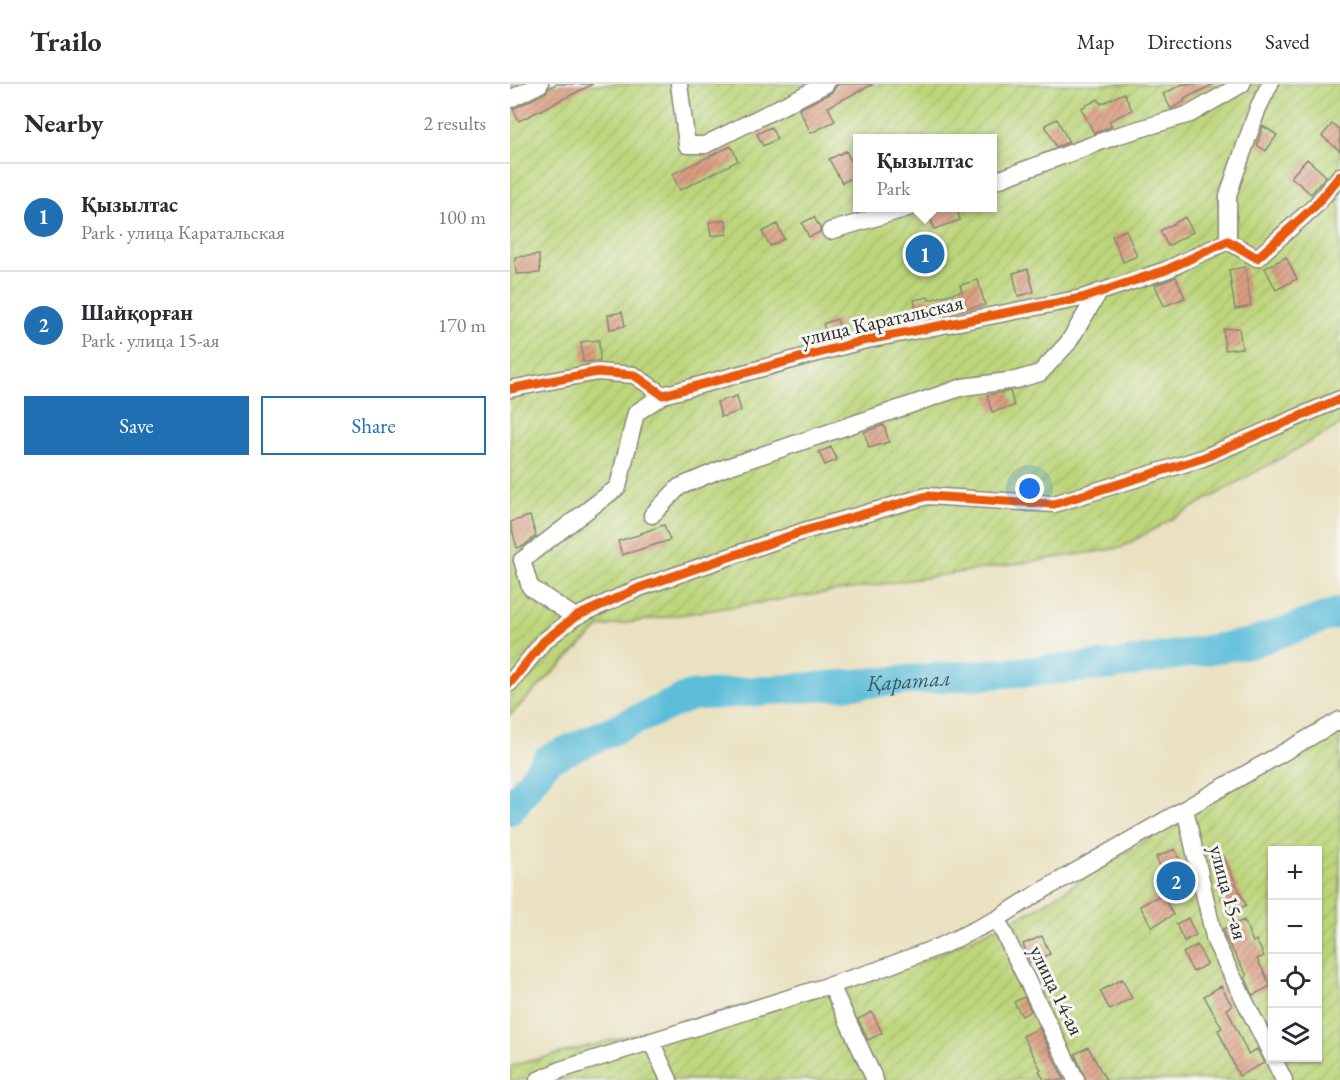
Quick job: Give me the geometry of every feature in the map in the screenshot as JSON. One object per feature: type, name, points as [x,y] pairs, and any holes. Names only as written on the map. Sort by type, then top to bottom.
[{"type":"street","points":[[510,99],[540,84]]},
{"type":"street","points":[[679,84],[687,145],[705,145],[826,84]]},
{"type":"street","points":[[997,181],[1116,136],[1190,114],[1242,84]]},
{"type":"street","points":[[1270,84],[1258,108],[1228,195],[1228,241],[1257,258],[1315,206],[1340,176]]},
{"type":"street","points":[[830,231],[892,212]]},
{"type":"street","name":"улица Каратальская","points":[[574,617],[530,587],[522,560],[618,487],[636,413],[663,395],[862,340],[1082,298],[1166,270],[1228,241]]},
{"type":"street","points":[[652,515],[679,487],[724,468],[963,387],[1016,380],[1040,373],[1068,343],[1099,292]]},
{"type":"street","points":[[510,388],[597,372],[634,375],[663,395]]},
{"type":"street","points":[[510,683],[544,641],[574,617],[639,588],[804,531],[927,496],[1054,504],[1203,458],[1340,399]]},
{"type":"street","points":[[538,1080],[563,1069],[875,971],[943,945],[998,919],[1038,893],[1340,720]]},
{"type":"street","name":"улица 15-ая","points":[[1185,809],[1215,941],[1284,1080]]},
{"type":"street","name":"улица 14-ая","points":[[998,919],[1076,1080]]},
{"type":"street","points":[[831,985],[875,1080]]},
{"type":"street","points":[[651,1041],[669,1080]]},
{"type":"green space","points":[[510,84],[1340,84],[1340,425],[1120,548],[600,627],[510,715]]},
{"type":"green space","points":[[1340,719],[1340,1080],[510,1080],[510,1067],[514,1065],[922,961],[1032,911]]},
{"type":"building","points":[[556,84],[593,84],[519,121],[513,109],[545,93]]},
{"type":"building","points":[[838,84],[873,84],[828,107],[835,121],[811,133],[799,109],[831,93]]},
{"type":"building","points":[[1183,84],[1214,84],[1184,99],[1185,101],[1171,109],[1163,94]]},
{"type":"building","points":[[1124,93],[1132,110],[1109,121],[1112,126],[1094,133],[1081,108],[1098,99],[1101,104]]},
{"type":"building","points":[[1057,119],[1069,142],[1056,147],[1045,125]]},
{"type":"building","points":[[1332,124],[1340,130],[1340,151],[1322,136]]},
{"type":"building","points":[[1263,126],[1277,135],[1266,151],[1257,145]]},
{"type":"building","points":[[771,127],[777,139],[763,146],[757,134]]},
{"type":"building","points":[[731,146],[738,161],[680,190],[672,174]]},
{"type":"building","points":[[846,151],[853,165],[853,178],[842,183],[829,159]]},
{"type":"building","points":[[1307,159],[1326,176],[1311,194],[1291,177]]},
{"type":"building","points":[[929,212],[958,212],[960,220],[934,229]]},
{"type":"building","points":[[814,217],[820,232],[809,237],[802,223]]},
{"type":"building","points":[[1185,217],[1193,232],[1168,246],[1160,231]]},
{"type":"building","points":[[726,220],[727,234],[711,236],[709,222]]},
{"type":"building","points":[[777,224],[784,239],[770,246],[762,232]]},
{"type":"building","points":[[1126,230],[1137,256],[1123,262],[1112,236]]},
{"type":"building","points":[[539,255],[540,273],[516,274],[515,257]]},
{"type":"building","points":[[1286,257],[1297,279],[1276,290],[1265,268]]},
{"type":"building","points":[[1245,267],[1251,306],[1235,309],[1229,270]]},
{"type":"building","points":[[1028,269],[1034,292],[1018,296],[1013,273]]},
{"type":"building","points":[[1176,277],[1185,298],[1164,306],[1155,285]]},
{"type":"building","points":[[978,280],[985,305],[918,317],[914,300],[928,297],[929,300],[962,291],[960,285]]},
{"type":"building","points":[[622,312],[625,326],[610,329],[608,315]]},
{"type":"building","points":[[837,319],[843,335],[828,339],[823,324]]},
{"type":"building","points":[[1239,328],[1242,348],[1225,350],[1223,329]]},
{"type":"building","points":[[599,340],[600,361],[583,362],[581,342]]},
{"type":"building","points":[[1010,391],[1014,406],[992,412],[987,395]]},
{"type":"building","points":[[737,396],[741,411],[721,417],[717,402]]},
{"type":"building","points":[[884,425],[889,442],[869,448],[864,432]]},
{"type":"building","points":[[831,447],[837,460],[825,465],[819,452]]},
{"type":"building","points":[[530,516],[536,536],[517,548],[510,522]]},
{"type":"building","points":[[664,525],[670,540],[622,555],[618,541]]},
{"type":"building","points":[[1175,849],[1184,870],[1165,878],[1156,857]]},
{"type":"building","points":[[1223,855],[1246,905],[1230,914],[1221,898],[1224,896],[1209,860]]},
{"type":"building","points":[[1162,894],[1173,915],[1152,927],[1140,906]]},
{"type":"building","points":[[1188,918],[1196,935],[1184,941],[1176,924]]},
{"type":"building","points":[[1244,920],[1253,942],[1256,940],[1264,956],[1257,959],[1268,980],[1268,988],[1253,995],[1245,977],[1247,976],[1225,937],[1223,929]]},
{"type":"building","points":[[1042,936],[1050,954],[1030,962],[1023,944]]},
{"type":"building","points":[[1197,945],[1207,964],[1193,972],[1183,953]]},
{"type":"building","points":[[1122,979],[1132,998],[1110,1010],[1100,991]]},
{"type":"building","points":[[1221,986],[1232,1006],[1227,1009],[1248,1054],[1257,1049],[1264,1063],[1239,1076],[1218,1030],[1222,1028],[1204,996]]},
{"type":"building","points":[[1024,997],[1031,1011],[1022,1016],[1014,1002]]},
{"type":"building","points":[[872,1012],[882,1033],[868,1040],[858,1019]]},
{"type":"building","points":[[1039,1028],[1064,1080],[1044,1080],[1039,1071],[1041,1070],[1023,1036]]},
{"type":"building","points":[[1088,1047],[1106,1080],[1086,1080],[1075,1054]]},
{"type":"waterway","name":"Қаратал","points":[[510,810],[548,759],[690,696],[1114,665],[1251,643],[1340,612]]},
{"type":"cycle path","points":[[510,389],[597,372],[634,375],[663,395],[862,341],[1082,298],[1166,270],[1228,241],[1257,258],[1315,206],[1340,176]]},
{"type":"cycle path","points":[[510,683],[544,641],[575,617],[639,588],[804,531],[927,496],[1054,504],[1203,458],[1340,399]]},
{"type":"place","name":"Қызылтас","points":[[925,254]]},
{"type":"place","name":"Шайқорған","points":[[1176,881]]}]
